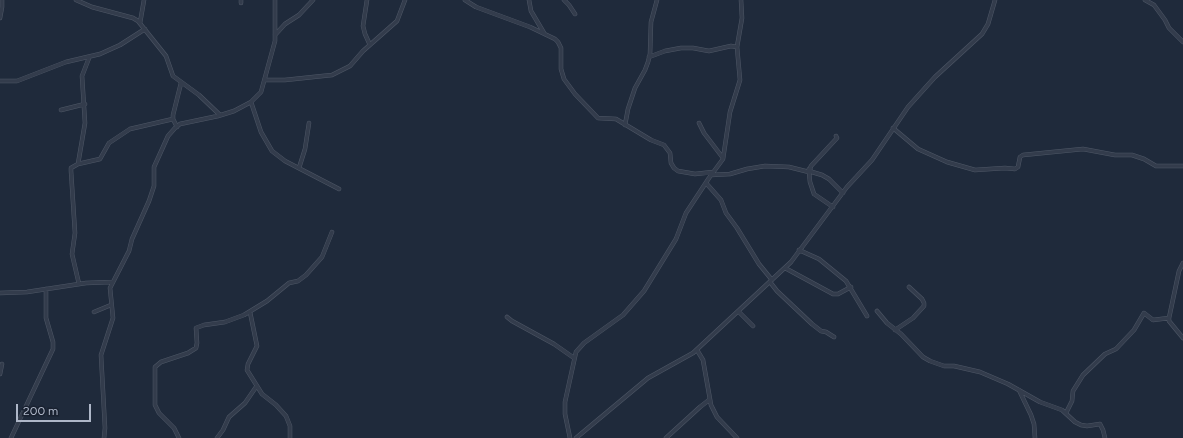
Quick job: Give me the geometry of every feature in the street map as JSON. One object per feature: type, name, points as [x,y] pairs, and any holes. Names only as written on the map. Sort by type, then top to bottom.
[{"type":"street","points":[[0,18],[2,0]]},
{"type":"street","points":[[76,0],[101,10],[133,18],[140,23],[166,56],[173,76],[199,95],[220,115]]},
{"type":"street","points":[[140,23],[144,0]]},
{"type":"street","points":[[104,438],[105,428],[101,355],[112,318],[109,292],[112,282],[129,251],[132,239],[149,201],[154,186],[154,167],[168,136],[180,124],[234,111],[252,102],[261,92],[275,36],[275,0]]},
{"type":"street","points":[[275,36],[285,24],[299,15],[313,0]]},
{"type":"street","points":[[366,0],[363,26],[364,34],[370,45]]},
{"type":"street","points":[[265,80],[285,80],[332,75],[350,66],[363,51],[397,21],[405,0]]},
{"type":"street","points":[[465,0],[476,7],[523,24],[555,39],[561,48],[562,74],[575,94],[598,118],[616,118],[651,140],[659,142],[667,148],[670,153],[671,163],[678,171],[695,174],[730,174],[765,166],[789,167],[809,170],[822,175],[829,179],[843,193]]},
{"type":"street","points":[[529,0],[531,11],[545,34]]},
{"type":"street","points":[[564,0],[575,14]]},
{"type":"street","points":[[625,125],[628,109],[635,88],[646,70],[649,57],[651,22],[657,0]]},
{"type":"street","points":[[570,438],[564,402],[576,352],[584,343],[622,315],[644,292],[672,246],[686,214],[723,158],[730,112],[740,80],[737,47],[742,18],[741,0]]},
{"type":"street","points":[[576,438],[648,378],[664,368],[689,356],[697,350],[784,268],[800,250],[856,177],[872,160],[908,107],[982,34],[988,24],[995,0]]},
{"type":"street","points":[[1146,0],[1154,5],[1163,16],[1169,28],[1183,42]]},
{"type":"street","points":[[0,81],[17,81],[66,62],[89,58],[120,45],[145,29]]},
{"type":"street","points":[[649,57],[665,51],[681,48],[693,48],[709,51],[731,46],[737,47]]},
{"type":"street","points":[[78,164],[78,156],[84,134],[85,104],[82,76],[89,58]]},
{"type":"street","points":[[177,127],[173,119],[181,83]]},
{"type":"street","points":[[252,102],[261,132],[272,151],[285,161],[339,189]]},
{"type":"street","points":[[61,110],[85,104]]},
{"type":"street","points":[[79,284],[72,254],[74,233],[71,171],[73,166],[100,159],[109,143],[130,129],[173,119]]},
{"type":"street","points":[[299,168],[305,149],[309,123]]},
{"type":"street","points":[[699,123],[704,133],[723,158]]},
{"type":"street","points":[[893,128],[918,149],[947,162],[975,170],[1005,168],[1015,169],[1018,167],[1020,157],[1023,155],[1057,150],[1083,149],[1115,155],[1132,155],[1144,159],[1156,166],[1183,166]]},
{"type":"street","points":[[833,207],[813,191],[810,182],[809,170],[837,138],[836,136]]},
{"type":"street","points":[[706,183],[721,200],[726,213],[777,291],[812,324],[821,331],[834,337]]},
{"type":"street","points":[[179,438],[174,428],[159,413],[155,405],[154,367],[161,362],[188,353],[196,348],[196,328],[225,322],[250,312],[267,301],[289,283],[298,281],[306,275],[322,257],[332,232]]},
{"type":"street","points":[[800,250],[826,263],[846,281],[851,287],[867,316]]},
{"type":"street","points":[[1183,263],[1179,271],[1168,318],[1183,338]]},
{"type":"street","points":[[784,268],[833,294],[838,294],[851,287]]},
{"type":"street","points":[[0,293],[27,292],[79,284],[112,282]]},
{"type":"street","points":[[895,330],[917,314],[924,306],[922,299],[909,286]]},
{"type":"street","points":[[11,438],[53,349],[53,342],[46,318],[46,289]]},
{"type":"street","points":[[94,312],[111,305]]},
{"type":"street","points":[[738,311],[753,326]]},
{"type":"street","points":[[877,311],[923,357],[930,361],[944,366],[954,366],[980,372],[1019,389],[1040,402],[1066,413],[1075,422],[1081,425],[1087,426],[1100,424],[1104,430],[1105,438]]},
{"type":"street","points":[[250,312],[257,343],[247,370],[256,387],[286,416],[290,426],[290,438]]},
{"type":"street","points":[[1066,413],[1072,401],[1073,391],[1083,375],[1105,354],[1116,349],[1125,340],[1134,330],[1144,313],[1154,320],[1168,318]]},
{"type":"street","points":[[507,317],[554,344],[574,358]]},
{"type":"street","points":[[697,350],[703,360],[710,400],[717,417],[737,438]]},
{"type":"street","points":[[0,374],[2,364]]},
{"type":"street","points":[[217,438],[223,430],[229,417],[245,403],[256,387]]},
{"type":"street","points":[[1019,389],[1034,424],[1035,438]]},
{"type":"street","points":[[666,438],[696,410],[710,400]]}]
